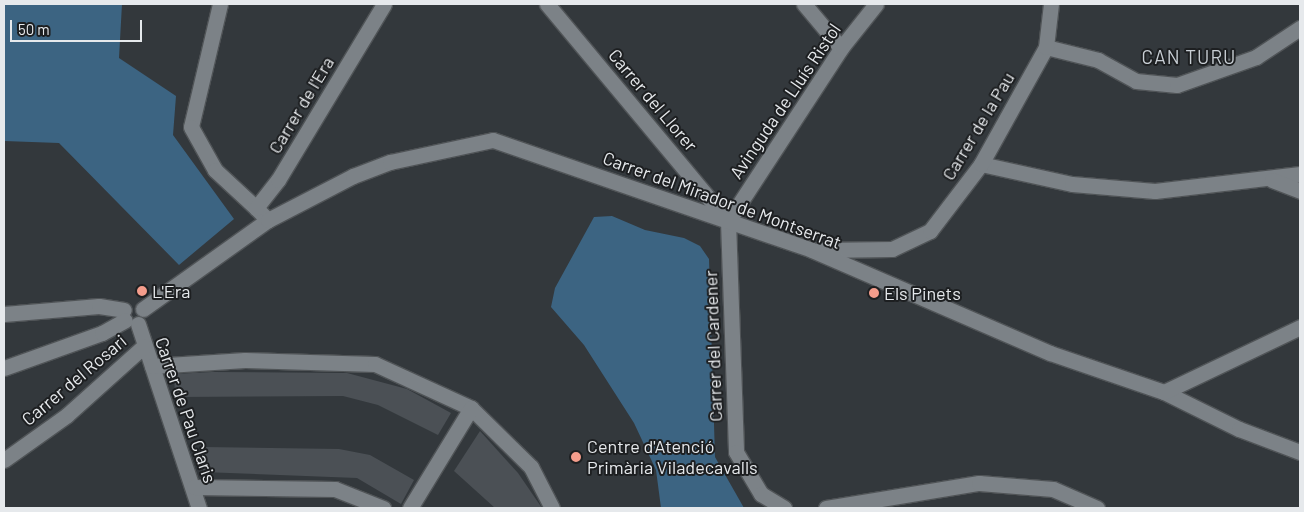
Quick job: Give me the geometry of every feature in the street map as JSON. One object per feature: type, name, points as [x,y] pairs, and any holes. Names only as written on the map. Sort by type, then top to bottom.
[{"type":"street","points":[[220,4],[191,127],[214,170],[268,220]]},
{"type":"street","name":"Carrer de l'Era","points":[[256,208],[278,180],[384,4]]},
{"type":"street","name":"Carrer del Llorer","points":[[547,4],[728,222]]},
{"type":"street","points":[[804,4],[842,48]]},
{"type":"street","name":"Avinguda de Lluís Ristol","points":[[728,222],[842,48],[876,4]]},
{"type":"street","name":"Carrer de la Pau","points":[[812,250],[892,249],[918,240],[944,214],[981,164],[1046,47],[1051,4]]},
{"type":"street","points":[[1046,47],[1098,60],[1136,81],[1177,86],[1256,57],[1300,28]]},
{"type":"street","name":"Carrer del Mirador de Montserrat","points":[[129,318],[268,220],[380,166],[493,140],[812,250],[1042,349],[1164,392],[1239,429],[1300,452]]},
{"type":"street","points":[[981,164],[1072,184],[1156,191],[1272,180],[1300,174]]},
{"type":"street","points":[[1272,180],[1300,191]]},
{"type":"street","name":"Carrer del Cardener","points":[[728,222],[736,452],[761,494],[784,508]]},
{"type":"street","points":[[4,314],[99,306],[129,318]]},
{"type":"street","points":[[4,368],[102,334],[129,318]]},
{"type":"street","name":"Carrer de Pau Claris","points":[[129,318],[152,366],[194,487],[199,508]]},
{"type":"street","points":[[1164,392],[1300,327]]},
{"type":"street","name":"Carrer del Rosari","points":[[4,460],[67,415],[144,346]]},
{"type":"street","points":[[152,366],[245,360],[375,364],[471,408],[531,467],[552,508]]},
{"type":"street","points":[[410,508],[471,408]]},
{"type":"street","points":[[826,508],[979,483],[1053,489],[1097,508]]},
{"type":"street","points":[[194,487],[335,489],[383,508]]},
{"type":"shaded area","points":[[4,4],[122,4],[119,58],[176,96],[173,135],[234,219],[179,265],[59,143],[4,141]]},
{"type":"shaded area","points":[[612,216],[645,230],[684,238],[700,246],[709,259],[715,457],[744,508],[661,508],[656,470],[634,423],[584,345],[551,307],[555,288],[594,217]]},
{"type":"building","points":[[212,372],[347,373],[407,389],[451,413],[438,435],[378,405],[343,396],[175,397],[174,374]]},
{"type":"building","points":[[480,431],[518,473],[542,508],[495,508],[454,471]]},
{"type":"building","points":[[203,447],[339,449],[370,455],[414,480],[401,504],[357,478],[203,472]]},
{"type":"place","name":"L'Era","points":[[142,291]]},
{"type":"place","name":"Els Pinets","points":[[874,293]]},
{"type":"place","name":"Centre d'Atenció Primària Viladecavalls","points":[[576,457]]},
{"type":"district","name":"CAN TURU","points":[[1189,57]]}]
